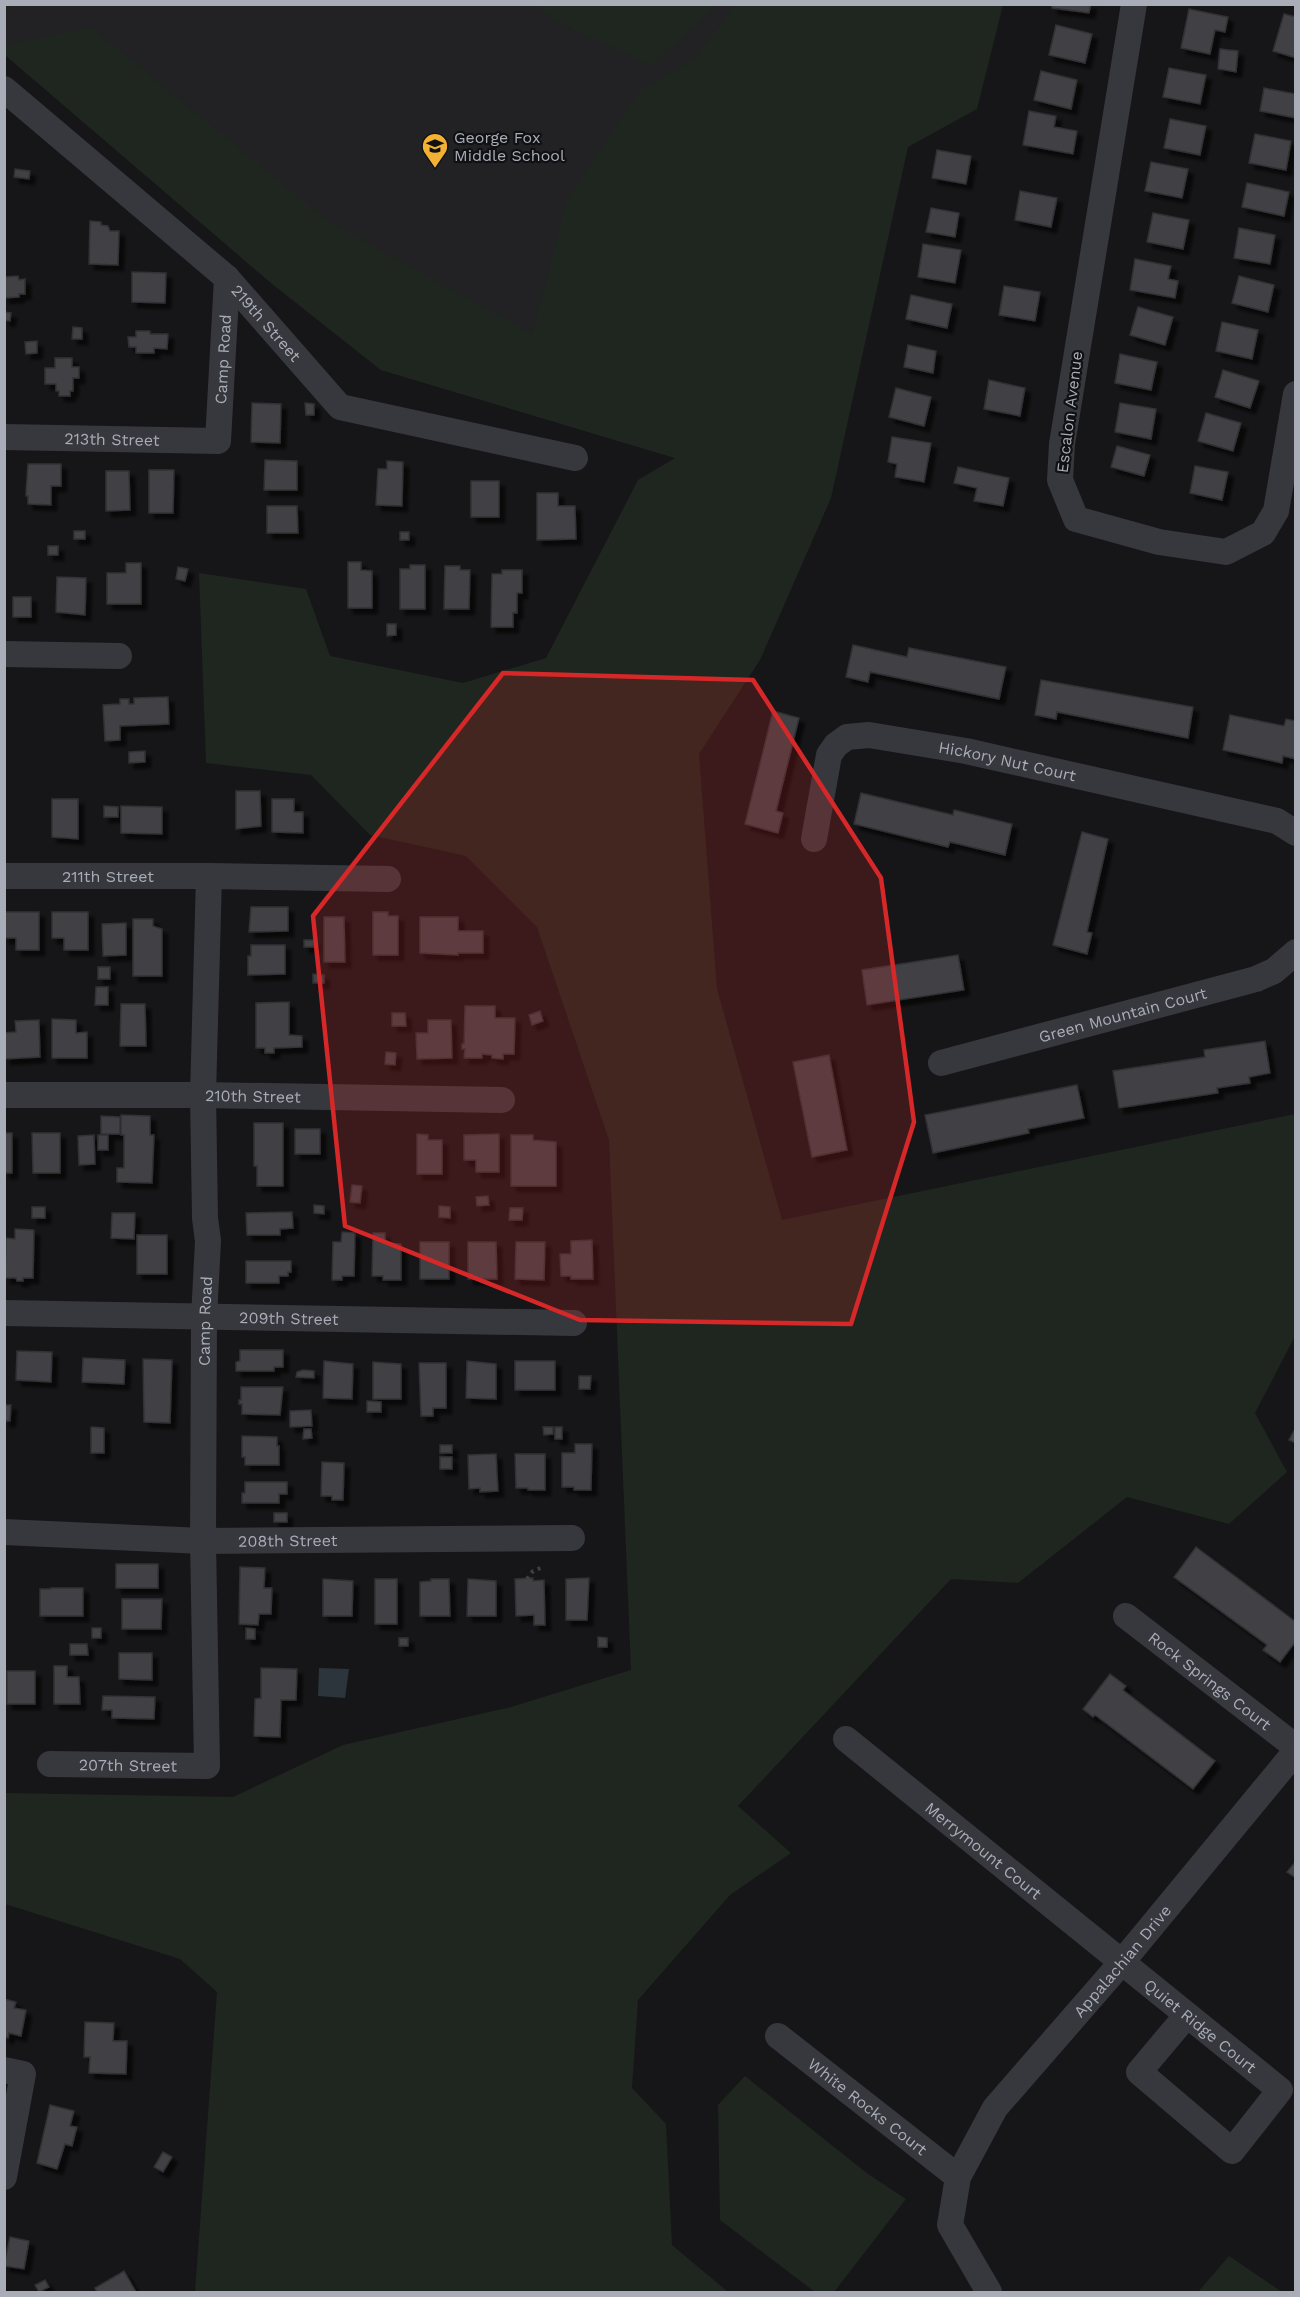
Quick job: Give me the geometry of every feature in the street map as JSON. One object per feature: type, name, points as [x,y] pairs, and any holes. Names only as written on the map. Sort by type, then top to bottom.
[{"type":"street","name":"Escalon Avenue","points":[[1134,4],[1062,444],[1060,480],[1076,519],[1159,542],[1226,552],[1263,533],[1276,510],[1296,394]]},
{"type":"street","name":"219th Street","points":[[4,90],[227,278],[340,407],[575,458]]},
{"type":"street","name":"Camp Road","points":[[218,441],[227,278]]},
{"type":"street","name":"213th Street","points":[[4,437],[218,441]]},
{"type":"street","points":[[4,654],[119,656]]},
{"type":"street","name":"Hickory Nut Court","points":[[814,839],[829,755],[846,737],[869,735],[966,751],[1286,827]]},
{"type":"street","name":"211th Street","points":[[4,876],[388,879]]},
{"type":"street","name":"Camp Road","points":[[207,1766],[203,1541],[204,1317],[207,1240],[203,1095],[209,876]]},
{"type":"street","name":"Green Mountain Court","points":[[941,1063],[1256,979],[1274,971],[1296,952]]},
{"type":"street","name":"210th Street","points":[[4,1095],[203,1095],[502,1100]]},
{"type":"street","name":"209th Street","points":[[4,1313],[574,1323]]},
{"type":"street","name":"208th Street","points":[[4,1532],[203,1541],[572,1538]]},
{"type":"street","name":"Rock Springs Court","points":[[1126,1616],[1296,1749]]},
{"type":"street","name":"Merrymount Court","points":[[846,1739],[1122,1962]]},
{"type":"street","name":"Appalachian Drive","points":[[989,2292],[950,2225],[958,2176],[995,2108],[1122,1962],[1296,1749]]},
{"type":"street","name":"207th Street","points":[[50,1764],[207,1766]]},
{"type":"street","name":"Quiet Ridge Court","points":[[1122,1962],[1280,2090],[1232,2151],[1139,2072],[1187,2015]]},
{"type":"street","name":"White Rocks Court","points":[[778,2036],[958,2176]]},
{"type":"street","points":[[4,2070],[24,2074],[4,2177]]},
{"type":"path","points":[[527,1579],[533,1571],[543,1567]]},
{"type":"highlighted area","points":[[503,673],[753,680],[881,878],[914,1122],[851,1324],[580,1320],[345,1226],[313,916]]},
{"type":"shaded area","name":"George Fox Middle School","points":[[5,5],[763,5],[675,458],[381,370],[271,283],[5,55]]},
{"type":"shaded area","points":[[535,5],[716,5],[652,66],[558,22]]},
{"type":"shaded area","points":[[735,5],[1003,5],[977,109],[908,147],[831,498],[760,660],[699,754],[717,989],[782,1220],[1295,1114],[1295,1336],[1255,1413],[1287,1472],[1229,1524],[1127,1497],[1018,1583],[951,1579],[738,1806],[791,1853],[730,1895],[638,2000],[632,2088],[666,2124],[672,2245],[728,2292],[195,2292],[217,1992],[180,1959],[5,1904],[5,1793],[233,1797],[343,1745],[511,1707],[631,1670],[609,1140],[537,927],[466,856],[370,835],[311,775],[206,763],[199,573],[306,589],[330,656],[463,683],[546,658],[638,480],[675,458],[381,370],[271,283],[5,55],[5,45],[91,27],[328,221],[532,334],[567,199],[641,90],[694,59]]},
{"type":"shaded area","points":[[319,1668],[349,1669],[345,1698],[318,1696]]},
{"type":"shaded area","points":[[745,2076],[868,2174],[906,2199],[834,2292],[815,2292],[720,2220],[718,2105]]},
{"type":"shaded area","points":[[1229,2256],[1282,2292],[1198,2292]]},
{"type":"building","points":[[1052,4],[1091,4],[1089,13],[1052,8]]},
{"type":"building","points":[[1189,9],[1228,17],[1225,32],[1215,30],[1210,54],[1181,48]]},
{"type":"building","points":[[1284,14],[1296,17],[1296,58],[1273,51]]},
{"type":"building","points":[[1056,25],[1092,34],[1085,63],[1049,55]]},
{"type":"building","points":[[1220,49],[1238,51],[1236,72],[1218,69]]},
{"type":"building","points":[[1169,68],[1206,75],[1200,104],[1163,97]]},
{"type":"building","points":[[1041,71],[1077,80],[1071,109],[1034,100]]},
{"type":"building","points":[[1264,88],[1296,94],[1296,118],[1260,111]]},
{"type":"building","points":[[1029,111],[1056,116],[1054,127],[1077,131],[1073,154],[1023,145]]},
{"type":"building","points":[[1170,119],[1206,126],[1200,155],[1164,148]]},
{"type":"building","points":[[1255,134],[1291,141],[1286,170],[1249,163]]},
{"type":"building","points":[[937,150],[971,156],[966,184],[932,178]]},
{"type":"building","points":[[1151,162],[1188,169],[1182,198],[1145,191]]},
{"type":"building","points":[[15,169],[30,171],[29,179],[14,177]]},
{"type":"building","points":[[1247,183],[1289,192],[1284,216],[1242,207]]},
{"type":"building","points":[[1020,191],[1057,198],[1051,227],[1015,220]]},
{"type":"building","points":[[931,208],[959,213],[955,237],[926,232]]},
{"type":"building","points":[[1153,213],[1189,220],[1183,249],[1147,242]]},
{"type":"building","points":[[90,221],[101,222],[101,225],[108,226],[110,231],[119,231],[118,265],[89,264]]},
{"type":"building","points":[[1239,228],[1275,235],[1270,264],[1234,258]]},
{"type":"building","points":[[923,244],[961,250],[955,283],[918,277]]},
{"type":"building","points":[[1135,259],[1171,266],[1168,279],[1178,281],[1175,298],[1130,290]]},
{"type":"building","points":[[132,272],[166,273],[165,303],[132,302]]},
{"type":"building","points":[[18,276],[19,280],[25,279],[25,294],[19,294],[19,297],[4,298],[4,277]]},
{"type":"building","points":[[1239,276],[1274,285],[1268,312],[1232,303]]},
{"type":"building","points":[[1004,286],[1040,292],[1035,321],[999,315]]},
{"type":"building","points":[[911,295],[952,304],[947,328],[906,319]]},
{"type":"building","points":[[1138,307],[1173,317],[1165,345],[1130,335]]},
{"type":"building","points":[[4,312],[11,313],[10,321],[4,320]]},
{"type":"building","points":[[1222,322],[1258,330],[1252,359],[1216,351]]},
{"type":"building","points":[[73,327],[82,328],[82,339],[72,339]]},
{"type":"building","points":[[136,331],[168,334],[167,349],[154,348],[154,353],[136,353],[136,347],[129,347],[128,337],[136,337]]},
{"type":"building","points":[[37,341],[37,353],[26,354],[25,342]]},
{"type":"building","points":[[908,345],[936,351],[933,373],[904,367]]},
{"type":"building","points":[[1120,354],[1157,362],[1151,390],[1115,383]]},
{"type":"building","points":[[55,358],[72,358],[72,367],[79,367],[79,378],[73,378],[73,391],[70,391],[70,396],[59,396],[56,384],[45,384],[45,368],[55,368]]},
{"type":"building","points":[[1223,370],[1259,381],[1250,408],[1215,397]]},
{"type":"building","points":[[989,380],[1025,388],[1020,416],[984,409]]},
{"type":"building","points":[[896,388],[931,397],[924,426],[889,417]]},
{"type":"building","points":[[252,403],[281,404],[280,443],[251,442]]},
{"type":"building","points":[[305,403],[314,404],[314,415],[306,415]]},
{"type":"building","points":[[1120,403],[1156,409],[1151,439],[1115,432]]},
{"type":"building","points":[[1206,413],[1241,423],[1233,451],[1198,441]]},
{"type":"building","points":[[892,437],[931,443],[924,482],[895,477],[897,464],[888,462]]},
{"type":"building","points":[[1117,446],[1150,455],[1144,476],[1111,467]]},
{"type":"building","points":[[265,460],[297,461],[297,490],[264,490]]},
{"type":"building","points":[[387,461],[403,462],[402,506],[376,505],[378,469],[387,469]]},
{"type":"building","points":[[28,464],[61,464],[61,486],[51,486],[51,505],[28,504],[26,492]]},
{"type":"building","points":[[1195,466],[1228,472],[1222,500],[1190,493]]},
{"type":"building","points":[[958,467],[1009,478],[1003,506],[974,501],[977,488],[954,483]]},
{"type":"building","points":[[149,470],[174,470],[173,513],[149,513]]},
{"type":"building","points":[[106,471],[129,471],[130,510],[106,511]]},
{"type":"building","points":[[471,481],[499,481],[499,517],[471,517]]},
{"type":"building","points":[[537,493],[558,493],[558,506],[575,506],[576,539],[537,540]]},
{"type":"building","points":[[267,506],[297,506],[298,533],[267,533]]},
{"type":"building","points":[[74,531],[85,531],[85,539],[74,539]]},
{"type":"building","points":[[400,532],[409,532],[409,540],[400,540]]},
{"type":"building","points":[[48,546],[58,546],[58,555],[48,555]]},
{"type":"building","points":[[348,562],[361,562],[361,570],[372,571],[372,608],[348,608]]},
{"type":"building","points":[[126,563],[141,563],[141,604],[107,604],[107,573],[126,573]]},
{"type":"building","points":[[410,565],[425,565],[425,609],[400,609],[400,569],[410,569]]},
{"type":"building","points":[[445,566],[460,566],[460,570],[470,570],[469,609],[444,609]]},
{"type":"building","points":[[178,567],[188,569],[185,581],[176,579]]},
{"type":"building","points":[[502,570],[522,570],[522,593],[517,593],[517,613],[513,613],[513,627],[491,627],[492,574],[502,574]]},
{"type":"building","points":[[57,577],[86,578],[85,615],[56,612]]},
{"type":"building","points":[[13,597],[31,597],[31,617],[13,617]]},
{"type":"building","points":[[387,624],[396,624],[396,635],[387,636]]},
{"type":"building","points":[[853,645],[907,657],[909,648],[1006,667],[999,699],[870,672],[868,682],[846,677]]},
{"type":"building","points":[[1041,680],[1193,707],[1188,738],[1057,712],[1056,719],[1035,715]]},
{"type":"building","points":[[168,697],[169,724],[120,726],[120,740],[105,741],[103,705],[120,704],[120,699],[129,699],[129,704],[134,704],[134,698]]},
{"type":"building","points":[[773,711],[799,718],[776,811],[783,813],[778,833],[745,824]]},
{"type":"building","points":[[1230,715],[1284,726],[1286,719],[1296,721],[1296,759],[1283,756],[1282,763],[1223,750]]},
{"type":"building","points":[[145,751],[145,762],[129,763],[129,752]]},
{"type":"building","points":[[236,791],[260,791],[261,826],[236,829]]},
{"type":"building","points":[[861,793],[953,815],[954,810],[1012,824],[1005,855],[950,842],[948,847],[854,824]]},
{"type":"building","points":[[52,799],[78,799],[78,839],[52,837]]},
{"type":"building","points":[[272,799],[294,799],[294,812],[303,812],[303,833],[272,832]]},
{"type":"building","points":[[104,806],[118,807],[118,817],[104,817]]},
{"type":"building","points":[[121,806],[162,807],[162,834],[121,833]]},
{"type":"building","points":[[1082,832],[1108,839],[1087,932],[1092,933],[1087,954],[1053,945]]},
{"type":"building","points":[[251,907],[288,907],[288,931],[249,932]]},
{"type":"building","points":[[4,912],[39,912],[39,950],[16,950],[16,938],[4,938]]},
{"type":"building","points":[[52,912],[88,912],[88,950],[64,950],[64,938],[52,938]]},
{"type":"building","points":[[373,912],[388,912],[388,916],[398,916],[398,955],[373,955]]},
{"type":"building","points":[[324,917],[344,917],[345,962],[324,962]]},
{"type":"building","points":[[420,917],[458,917],[458,931],[483,931],[483,953],[458,953],[458,955],[420,953]]},
{"type":"building","points":[[133,919],[153,919],[153,926],[162,929],[162,976],[133,976]]},
{"type":"building","points":[[126,923],[126,955],[103,956],[102,924]]},
{"type":"building","points":[[304,940],[314,940],[314,947],[304,947]]},
{"type":"building","points":[[251,945],[285,945],[285,974],[248,975],[248,956],[251,956]]},
{"type":"building","points":[[958,955],[964,990],[867,1005],[862,970]]},
{"type":"building","points":[[98,967],[110,967],[110,979],[98,979]]},
{"type":"building","points":[[313,974],[324,975],[324,983],[313,983]]},
{"type":"building","points":[[96,987],[108,987],[108,1005],[95,1005]]},
{"type":"building","points":[[289,1002],[289,1035],[302,1036],[302,1047],[274,1048],[274,1053],[265,1053],[265,1048],[256,1048],[256,1003]]},
{"type":"building","points":[[121,1004],[145,1004],[146,1046],[120,1046]]},
{"type":"building","points":[[465,1006],[495,1006],[495,1018],[515,1018],[514,1054],[503,1054],[503,1059],[482,1054],[482,1058],[464,1058],[465,1049],[462,1049],[462,1044],[464,1044]]},
{"type":"building","points":[[540,1011],[543,1021],[532,1025],[529,1015]]},
{"type":"building","points":[[392,1013],[405,1013],[406,1026],[392,1026]]},
{"type":"building","points":[[52,1019],[76,1020],[76,1033],[87,1032],[87,1058],[52,1058]]},
{"type":"building","points":[[39,1020],[40,1057],[5,1059],[4,1033],[16,1032],[15,1021]]},
{"type":"building","points":[[428,1020],[451,1020],[452,1058],[417,1059],[416,1033],[428,1033]]},
{"type":"building","points":[[1265,1041],[1270,1073],[1249,1077],[1250,1083],[1217,1088],[1218,1093],[1119,1108],[1113,1071],[1205,1057],[1204,1050]]},
{"type":"building","points":[[386,1052],[396,1053],[395,1065],[385,1064]]},
{"type":"building","points":[[829,1055],[847,1150],[812,1157],[793,1062]]},
{"type":"building","points":[[1077,1085],[1084,1118],[1028,1129],[1029,1133],[933,1153],[925,1115]]},
{"type":"building","points":[[121,1115],[150,1116],[150,1135],[154,1135],[152,1183],[117,1182],[117,1168],[124,1168],[124,1135],[121,1135]]},
{"type":"building","points":[[101,1116],[120,1117],[120,1134],[101,1134]]},
{"type":"building","points":[[254,1123],[283,1123],[283,1186],[257,1186],[257,1166],[254,1166]]},
{"type":"building","points":[[295,1129],[320,1129],[320,1154],[295,1154]]},
{"type":"building","points":[[4,1133],[12,1133],[12,1173],[4,1173]]},
{"type":"building","points":[[32,1133],[60,1133],[60,1173],[33,1173]]},
{"type":"building","points":[[417,1134],[428,1135],[428,1140],[442,1140],[442,1174],[417,1174]]},
{"type":"building","points":[[499,1134],[499,1172],[476,1172],[476,1160],[464,1160],[464,1135]]},
{"type":"building","points":[[94,1135],[95,1164],[79,1165],[78,1136]]},
{"type":"building","points":[[98,1135],[108,1135],[108,1150],[98,1150]]},
{"type":"building","points":[[511,1135],[533,1135],[533,1140],[556,1142],[556,1186],[511,1186]]},
{"type":"building","points":[[352,1185],[362,1186],[360,1203],[350,1202]]},
{"type":"building","points":[[488,1196],[489,1205],[477,1206],[476,1197]]},
{"type":"building","points":[[314,1205],[324,1206],[324,1214],[314,1213]]},
{"type":"building","points":[[439,1206],[450,1207],[450,1218],[439,1217]]},
{"type":"building","points":[[32,1207],[45,1207],[45,1218],[32,1218]]},
{"type":"building","points":[[510,1208],[523,1208],[522,1220],[509,1220]]},
{"type":"building","points":[[292,1212],[293,1228],[280,1229],[280,1235],[247,1235],[246,1213]]},
{"type":"building","points":[[112,1213],[135,1213],[134,1239],[111,1238]]},
{"type":"building","points":[[15,1229],[34,1230],[33,1278],[23,1278],[23,1281],[17,1281],[16,1278],[5,1278],[6,1238],[15,1239]]},
{"type":"building","points":[[342,1232],[355,1233],[354,1276],[342,1276],[342,1280],[332,1280],[333,1242],[341,1242]]},
{"type":"building","points":[[373,1233],[385,1233],[385,1243],[401,1244],[401,1280],[383,1280],[383,1276],[372,1276]]},
{"type":"building","points":[[137,1235],[167,1235],[167,1274],[137,1274]]},
{"type":"building","points":[[592,1240],[593,1279],[571,1279],[571,1276],[561,1276],[560,1254],[571,1254],[571,1241]]},
{"type":"building","points":[[420,1242],[449,1242],[449,1279],[420,1279]]},
{"type":"building","points":[[468,1242],[496,1242],[497,1279],[468,1279]]},
{"type":"building","points":[[516,1242],[545,1242],[544,1280],[515,1279]]},
{"type":"building","points":[[246,1261],[291,1261],[291,1272],[288,1272],[288,1276],[279,1276],[279,1283],[246,1283]]},
{"type":"building","points":[[240,1350],[283,1350],[283,1367],[274,1367],[274,1371],[236,1371],[236,1362],[240,1361]]},
{"type":"building","points":[[17,1351],[52,1352],[51,1382],[16,1380]]},
{"type":"building","points":[[83,1358],[125,1360],[124,1384],[82,1382]]},
{"type":"building","points":[[143,1359],[172,1360],[170,1423],[144,1422]]},
{"type":"building","points":[[324,1361],[353,1364],[352,1399],[323,1398]]},
{"type":"building","points":[[467,1361],[496,1364],[496,1399],[466,1398]]},
{"type":"building","points":[[515,1361],[555,1361],[555,1390],[515,1390]]},
{"type":"building","points":[[373,1362],[401,1364],[401,1399],[373,1399]]},
{"type":"building","points":[[419,1363],[446,1363],[446,1408],[433,1408],[433,1416],[421,1416]]},
{"type":"building","points":[[314,1371],[314,1378],[296,1377],[297,1372]]},
{"type":"building","points":[[579,1376],[591,1376],[590,1389],[579,1389]]},
{"type":"building","points":[[241,1387],[283,1387],[280,1415],[242,1414],[242,1404],[239,1404]]},
{"type":"building","points":[[367,1401],[381,1402],[381,1412],[367,1412]]},
{"type":"building","points":[[4,1405],[11,1405],[10,1421],[4,1421]]},
{"type":"building","points":[[311,1410],[312,1426],[290,1427],[290,1411]]},
{"type":"building","points":[[91,1427],[104,1428],[104,1453],[91,1453]]},
{"type":"building","points":[[543,1427],[553,1427],[553,1434],[544,1435]]},
{"type":"building","points":[[555,1427],[562,1427],[562,1439],[555,1439]]},
{"type":"building","points":[[1296,1427],[1296,1443],[1289,1440]]},
{"type":"building","points":[[304,1429],[311,1429],[312,1438],[303,1439]]},
{"type":"building","points":[[242,1436],[277,1437],[279,1465],[245,1465],[245,1457],[242,1457]]},
{"type":"building","points":[[575,1444],[592,1444],[591,1490],[562,1487],[562,1453],[575,1453]]},
{"type":"building","points":[[440,1445],[452,1445],[452,1453],[440,1453]]},
{"type":"building","points":[[496,1454],[498,1491],[480,1492],[480,1488],[469,1489],[468,1455]]},
{"type":"building","points":[[515,1454],[545,1454],[545,1490],[516,1488]]},
{"type":"building","points":[[440,1457],[452,1457],[452,1469],[440,1469]]},
{"type":"building","points":[[322,1462],[344,1463],[343,1500],[332,1500],[332,1496],[321,1496]]},
{"type":"building","points":[[245,1482],[287,1482],[287,1494],[279,1494],[279,1503],[242,1503]]},
{"type":"building","points":[[274,1513],[287,1513],[287,1522],[274,1522]]},
{"type":"building","points":[[1196,1547],[1296,1622],[1296,1641],[1280,1662],[1263,1650],[1267,1645],[1174,1577]]},
{"type":"building","points":[[116,1564],[158,1564],[158,1588],[116,1588]]},
{"type":"building","points":[[240,1567],[265,1568],[264,1588],[272,1588],[271,1614],[259,1614],[258,1625],[239,1624]]},
{"type":"building","points":[[533,1578],[533,1581],[544,1580],[545,1625],[534,1625],[534,1615],[516,1616],[515,1579]]},
{"type":"building","points":[[589,1578],[587,1620],[566,1620],[566,1579]]},
{"type":"building","points":[[323,1579],[353,1581],[352,1616],[323,1616]]},
{"type":"building","points":[[375,1579],[397,1579],[397,1624],[375,1624]]},
{"type":"building","points":[[431,1579],[449,1579],[450,1616],[420,1616],[420,1582],[431,1581]]},
{"type":"building","points":[[468,1579],[496,1581],[496,1616],[467,1616]]},
{"type":"building","points":[[83,1588],[83,1616],[40,1616],[40,1589]]},
{"type":"building","points":[[122,1599],[162,1599],[161,1629],[122,1629]]},
{"type":"building","points":[[92,1628],[101,1628],[101,1638],[92,1638]]},
{"type":"building","points":[[246,1628],[255,1629],[255,1639],[246,1639]]},
{"type":"building","points":[[598,1637],[607,1638],[607,1647],[598,1647]]},
{"type":"building","points":[[399,1638],[408,1638],[408,1646],[399,1646]]},
{"type":"building","points":[[70,1644],[87,1644],[88,1655],[70,1655]]},
{"type":"building","points":[[119,1653],[152,1653],[152,1680],[119,1679]]},
{"type":"building","points":[[54,1666],[67,1666],[67,1677],[79,1677],[80,1704],[54,1704]]},
{"type":"building","points":[[261,1668],[297,1669],[296,1700],[281,1700],[280,1737],[254,1736],[255,1699],[261,1698]]},
{"type":"building","points":[[7,1671],[35,1671],[35,1704],[7,1704]]},
{"type":"building","points":[[1110,1674],[1126,1686],[1123,1690],[1215,1761],[1193,1789],[1095,1715],[1093,1717],[1083,1709]]},
{"type":"building","points":[[103,1696],[155,1697],[154,1719],[112,1718],[112,1710],[102,1710]]},
{"type":"building","points":[[1296,1861],[1296,1878],[1287,1872]]},
{"type":"building","points":[[4,1999],[16,2002],[14,2008],[26,2010],[21,2036],[9,2033],[8,2038],[4,2037]]},
{"type":"building","points":[[85,2022],[114,2023],[113,2041],[127,2041],[126,2074],[89,2073],[90,2057],[84,2057]]},
{"type":"building","points":[[50,2105],[74,2111],[70,2126],[77,2127],[72,2146],[65,2144],[57,2169],[37,2163]]},
{"type":"building","points":[[163,2152],[172,2157],[163,2172],[154,2167]]},
{"type":"building","points":[[10,2237],[29,2241],[24,2269],[4,2266]]},
{"type":"building","points":[[124,2271],[136,2292],[97,2292],[95,2288]]},
{"type":"building","points":[[45,2280],[49,2287],[39,2292],[35,2285]]},
{"type":"place","name":"George Fox Middle School","points":[[435,169]]}]
